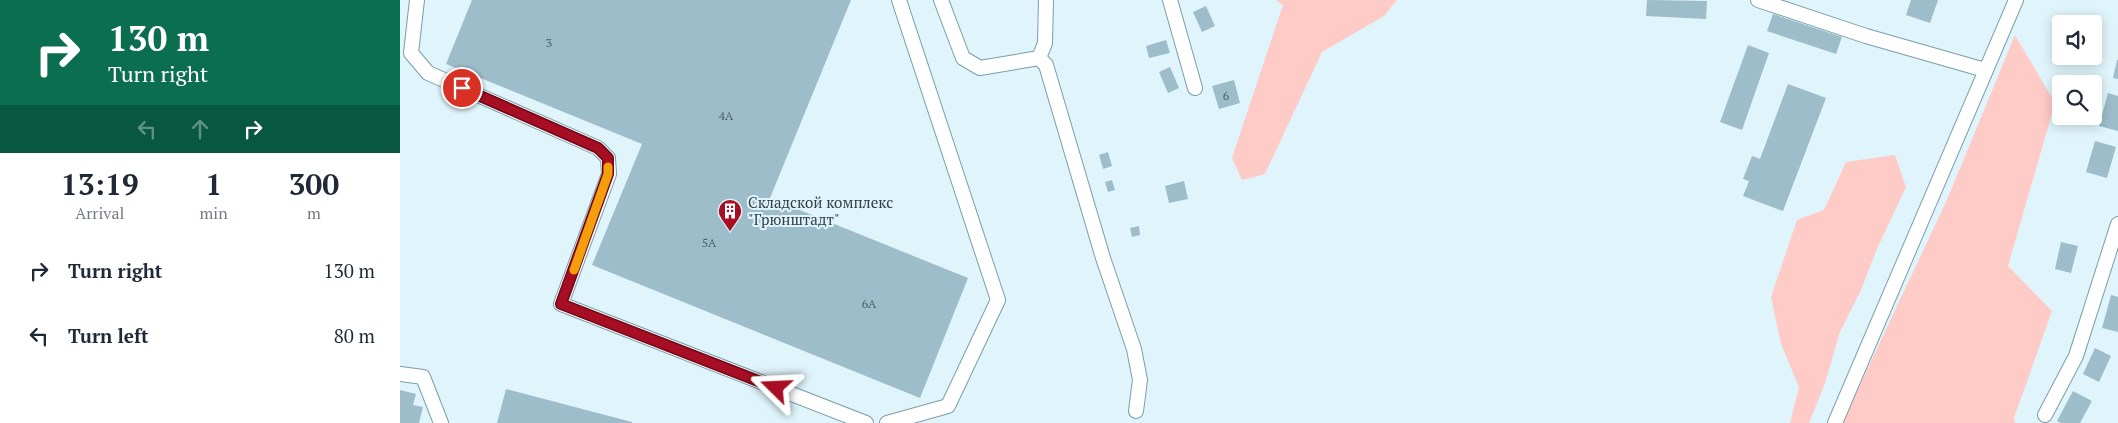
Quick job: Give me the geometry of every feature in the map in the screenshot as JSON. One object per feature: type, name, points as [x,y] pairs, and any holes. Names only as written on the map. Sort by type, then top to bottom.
[{"type":"street","points":[[417,0],[411,53],[428,73],[598,148],[608,158],[608,174],[561,304],[866,423]]},
{"type":"street","points":[[887,423],[948,406],[998,300],[899,0]]},
{"type":"street","points":[[941,0],[963,58],[974,65],[980,68],[1039,58]]},
{"type":"street","points":[[1039,58],[1045,43],[1046,0]]},
{"type":"street","points":[[1170,0],[1195,88]]},
{"type":"street","points":[[1758,0],[1866,36],[1985,70]]},
{"type":"street","points":[[1835,423],[2016,0]]},
{"type":"street","points":[[1039,58],[1046,64],[1103,258],[1134,349],[1140,380],[1136,411]]},
{"type":"street","points":[[2044,415],[2076,356],[2118,224]]},
{"type":"street","points":[[400,374],[423,377],[441,423]]},
{"type":"shaded area","points":[[1276,0],[1397,0],[1384,16],[1322,52],[1265,174],[1242,180],[1232,158],[1283,5]]},
{"type":"shaded area","points":[[2015,35],[2052,98],[2052,113],[2008,266],[2052,311],[2014,418],[2015,423],[1842,423],[1946,202]]},
{"type":"shaded area","points":[[1895,155],[1906,187],[1876,251],[1861,290],[1840,332],[1825,383],[1809,423],[1790,423],[1799,387],[1781,344],[1771,297],[1797,220],[1824,210],[1846,162]]},
{"type":"building","name":"Складской комплекс \"Грюнштадт\"","points":[[472,0],[851,0],[770,198],[968,278],[920,398],[592,265],[642,144],[446,64]]},
{"type":"building","points":[[1647,0],[1707,1],[1706,19],[1646,16]]},
{"type":"building","points":[[1911,0],[1938,0],[1930,23],[1906,15]]},
{"type":"building","points":[[1206,6],[1215,26],[1202,32],[1193,12]]},
{"type":"building","points":[[1773,14],[1842,37],[1836,54],[1767,31]]},
{"type":"building","points":[[1166,40],[1170,53],[1149,58],[1146,46]]},
{"type":"building","points":[[1748,45],[1769,53],[1742,130],[1720,122]]},
{"type":"building","points":[[2118,60],[2118,79],[2113,78]]},
{"type":"building","points":[[1170,67],[1179,88],[1168,93],[1159,72]]},
{"type":"building","points":[[1234,80],[1240,103],[1219,109],[1212,86]]},
{"type":"building","points":[[1788,84],[1826,98],[1783,211],[1743,196],[1749,181],[1743,179],[1752,156],[1760,159]]},
{"type":"building","points":[[2108,93],[2118,96],[2118,131],[2099,126],[2102,125],[2102,115]]},
{"type":"building","points":[[2095,141],[2116,147],[2107,178],[2086,172]]},
{"type":"building","points":[[1108,152],[1112,166],[1103,169],[1099,155]]},
{"type":"building","points":[[1112,180],[1115,190],[1108,192],[1105,182]]},
{"type":"building","points":[[1184,181],[1188,199],[1169,203],[1165,186]]},
{"type":"building","points":[[1139,226],[1140,235],[1132,237],[1130,228]]},
{"type":"building","points":[[2061,242],[2078,246],[2071,273],[2055,269]]},
{"type":"building","points":[[2111,295],[2118,297],[2118,332],[2102,328]]},
{"type":"building","points":[[2095,348],[2111,356],[2099,382],[2083,374]]},
{"type":"building","points":[[506,389],[632,422],[632,423],[497,423]]},
{"type":"building","points":[[400,390],[416,394],[413,405],[423,407],[419,423],[400,423]]},
{"type":"building","points":[[2073,391],[2092,401],[2080,423],[2061,423],[2057,421]]},
{"type":"slow traffic","points":[[574,270],[608,174],[608,167]]},
{"type":"place","name":"Складской комплекс \"Грюнштадт\"","points":[[730,232]]},
{"type":"route","points":[[462,88],[598,148],[608,158],[608,174],[561,304],[776,388]]}]
